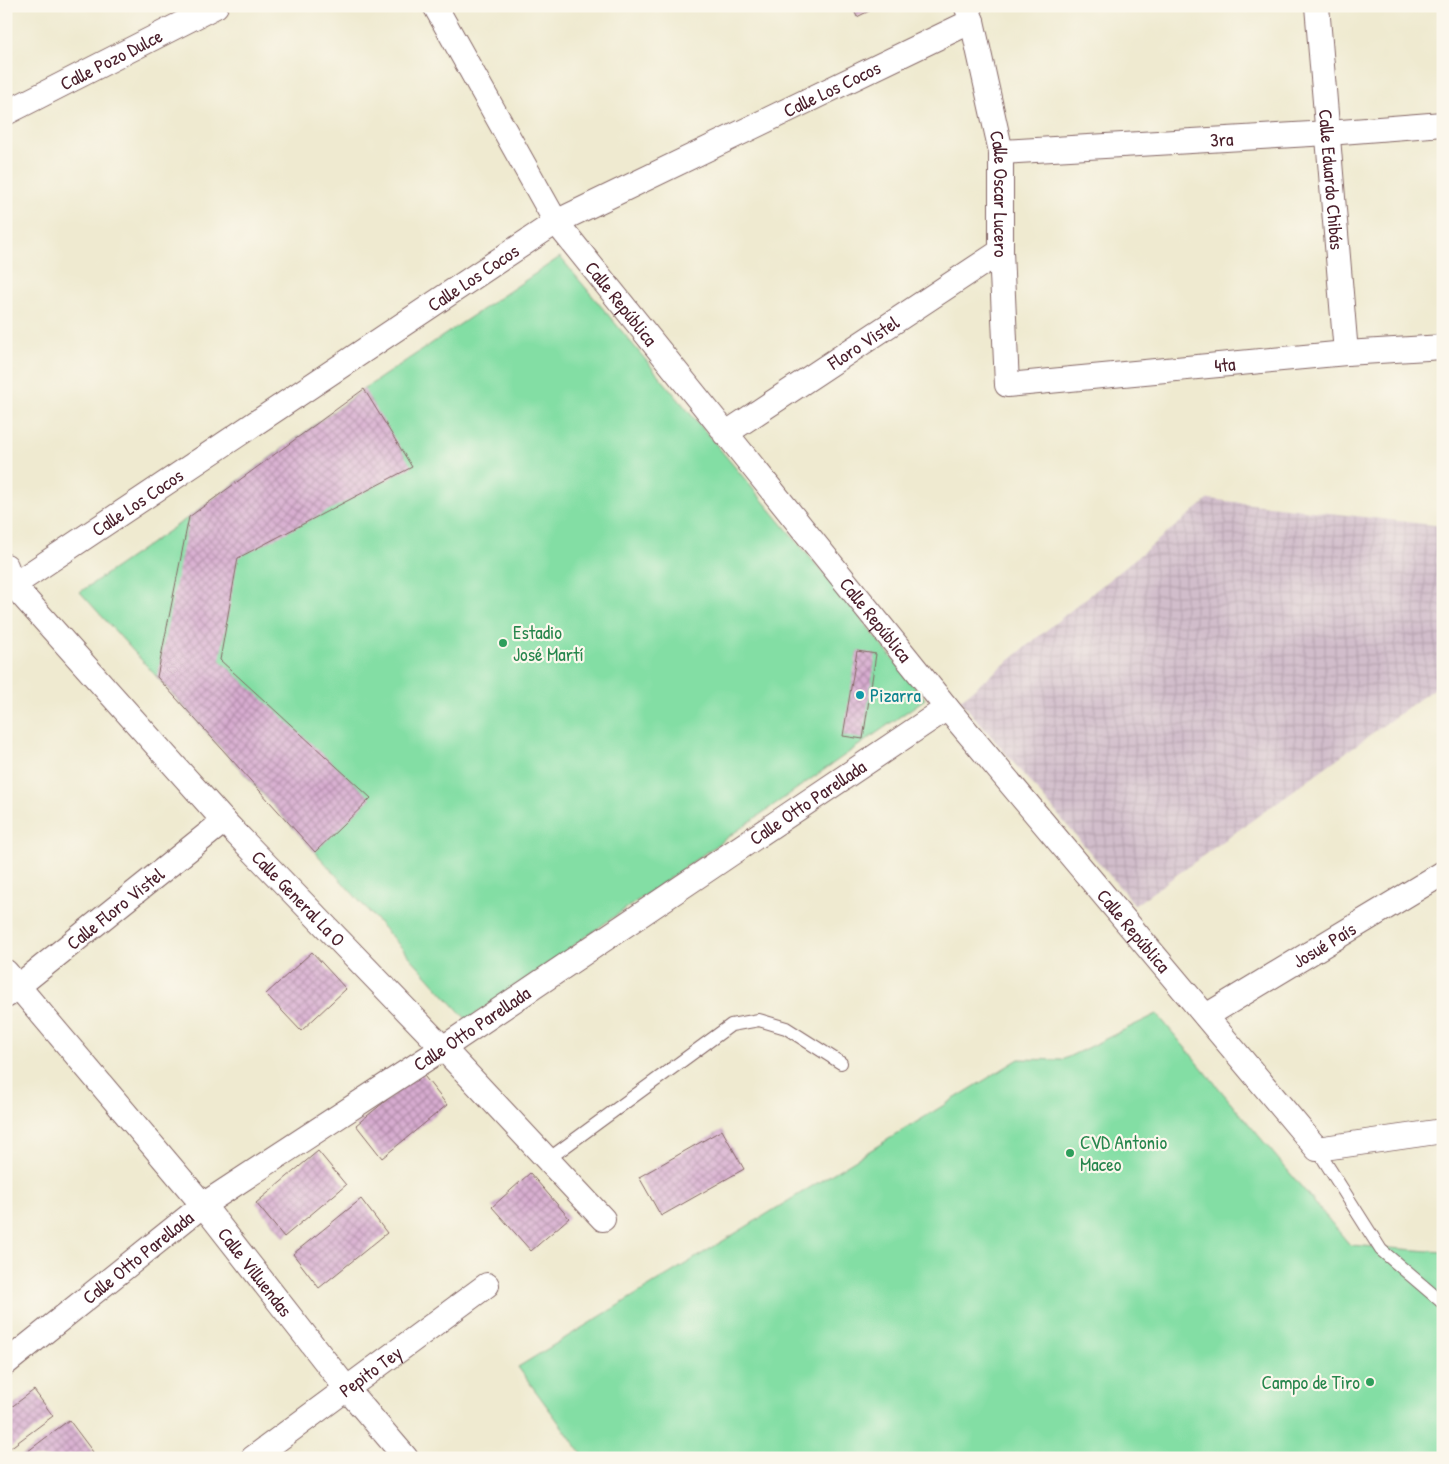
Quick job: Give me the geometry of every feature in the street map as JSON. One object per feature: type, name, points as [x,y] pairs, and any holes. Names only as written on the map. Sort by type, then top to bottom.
[{"type":"street","name":"Calle Pozo Dulce","points":[[6,113],[216,6]]},
{"type":"street","name":"Calle República","points":[[435,6],[556,222],[947,708],[1317,1148]]},
{"type":"street","name":"Calle Eduardo Chibás","points":[[1317,6],[1346,353]]},
{"type":"street","name":"Calle Los Cocos","points":[[8,580],[556,222],[969,14]]},
{"type":"street","name":"Calle Oscar Lucero","points":[[969,14],[1002,152],[1001,251],[1007,385]]},
{"type":"street","name":"3ra","points":[[1002,152],[1328,133],[1443,124]]},
{"type":"street","name":"Floro Vistel","points":[[726,434],[1001,251]]},
{"type":"street","name":"4ta","points":[[1007,385],[1346,353],[1443,347]]},
{"type":"street","name":"Calle General La O","points":[[8,580],[224,821],[443,1048],[603,1219]]},
{"type":"street","name":"Calle Otto Parellada","points":[[6,1362],[203,1205],[443,1048],[947,708]]},
{"type":"street","name":"Calle Floro Vistel","points":[[10,985],[224,821]]},
{"type":"street","name":"Josué País","points":[[1206,1016],[1443,873]]},
{"type":"street","name":"Calle Villuendas","points":[[10,985],[203,1205],[346,1389],[406,1458]]},
{"type":"street","points":[[1317,1148],[1443,1130]]},
{"type":"street","name":"Pepito Tey","points":[[253,1458],[487,1285]]},
{"type":"lane","points":[[547,1160],[731,1026],[759,1020],[786,1028],[840,1063]]},
{"type":"lane","points":[[1317,1148],[1382,1250],[1443,1303]]},
{"type":"shaded area","points":[[1209,499],[1442,526],[1443,682],[1135,905],[960,700]]},
{"type":"green space","name":"Estadio José Martí","points":[[560,257],[853,609],[925,699],[467,1020],[80,592],[189,517],[364,389]]},
{"type":"green space","name":"CVD Antonio Maceo","points":[[1157,1014],[1350,1245],[1443,1252],[1443,1458],[585,1458],[518,1367],[1019,1059],[1062,1060]]},
{"type":"building","points":[[852,6],[879,6],[857,17]]},
{"type":"building","points":[[364,389],[412,467],[238,558],[220,660],[371,798],[315,852],[157,677],[189,517]]},
{"type":"building","name":"Pizarra","points":[[857,651],[876,654],[863,739],[843,736]]},
{"type":"building","points":[[312,952],[346,989],[301,1031],[266,994]]},
{"type":"building","points":[[421,1072],[447,1105],[382,1158],[356,1125]]},
{"type":"building","points":[[722,1130],[744,1169],[661,1216],[639,1177]]},
{"type":"building","points":[[318,1151],[346,1185],[284,1237],[256,1203]]},
{"type":"building","points":[[530,1173],[569,1218],[531,1251],[492,1207]]},
{"type":"building","points":[[361,1199],[387,1233],[319,1288],[293,1254]]},
{"type":"building","points":[[34,1390],[53,1416],[6,1451],[6,1411]]},
{"type":"building","points":[[69,1420],[93,1452],[85,1458],[19,1458]]},
{"type":"place","name":"Estadio José Martí","points":[[503,643]]},
{"type":"place","name":"Pizarra","points":[[860,695]]},
{"type":"place","name":"CVD Antonio Maceo","points":[[1070,1153]]},
{"type":"place","name":"Campo de Tiro","points":[[1370,1382]]}]
